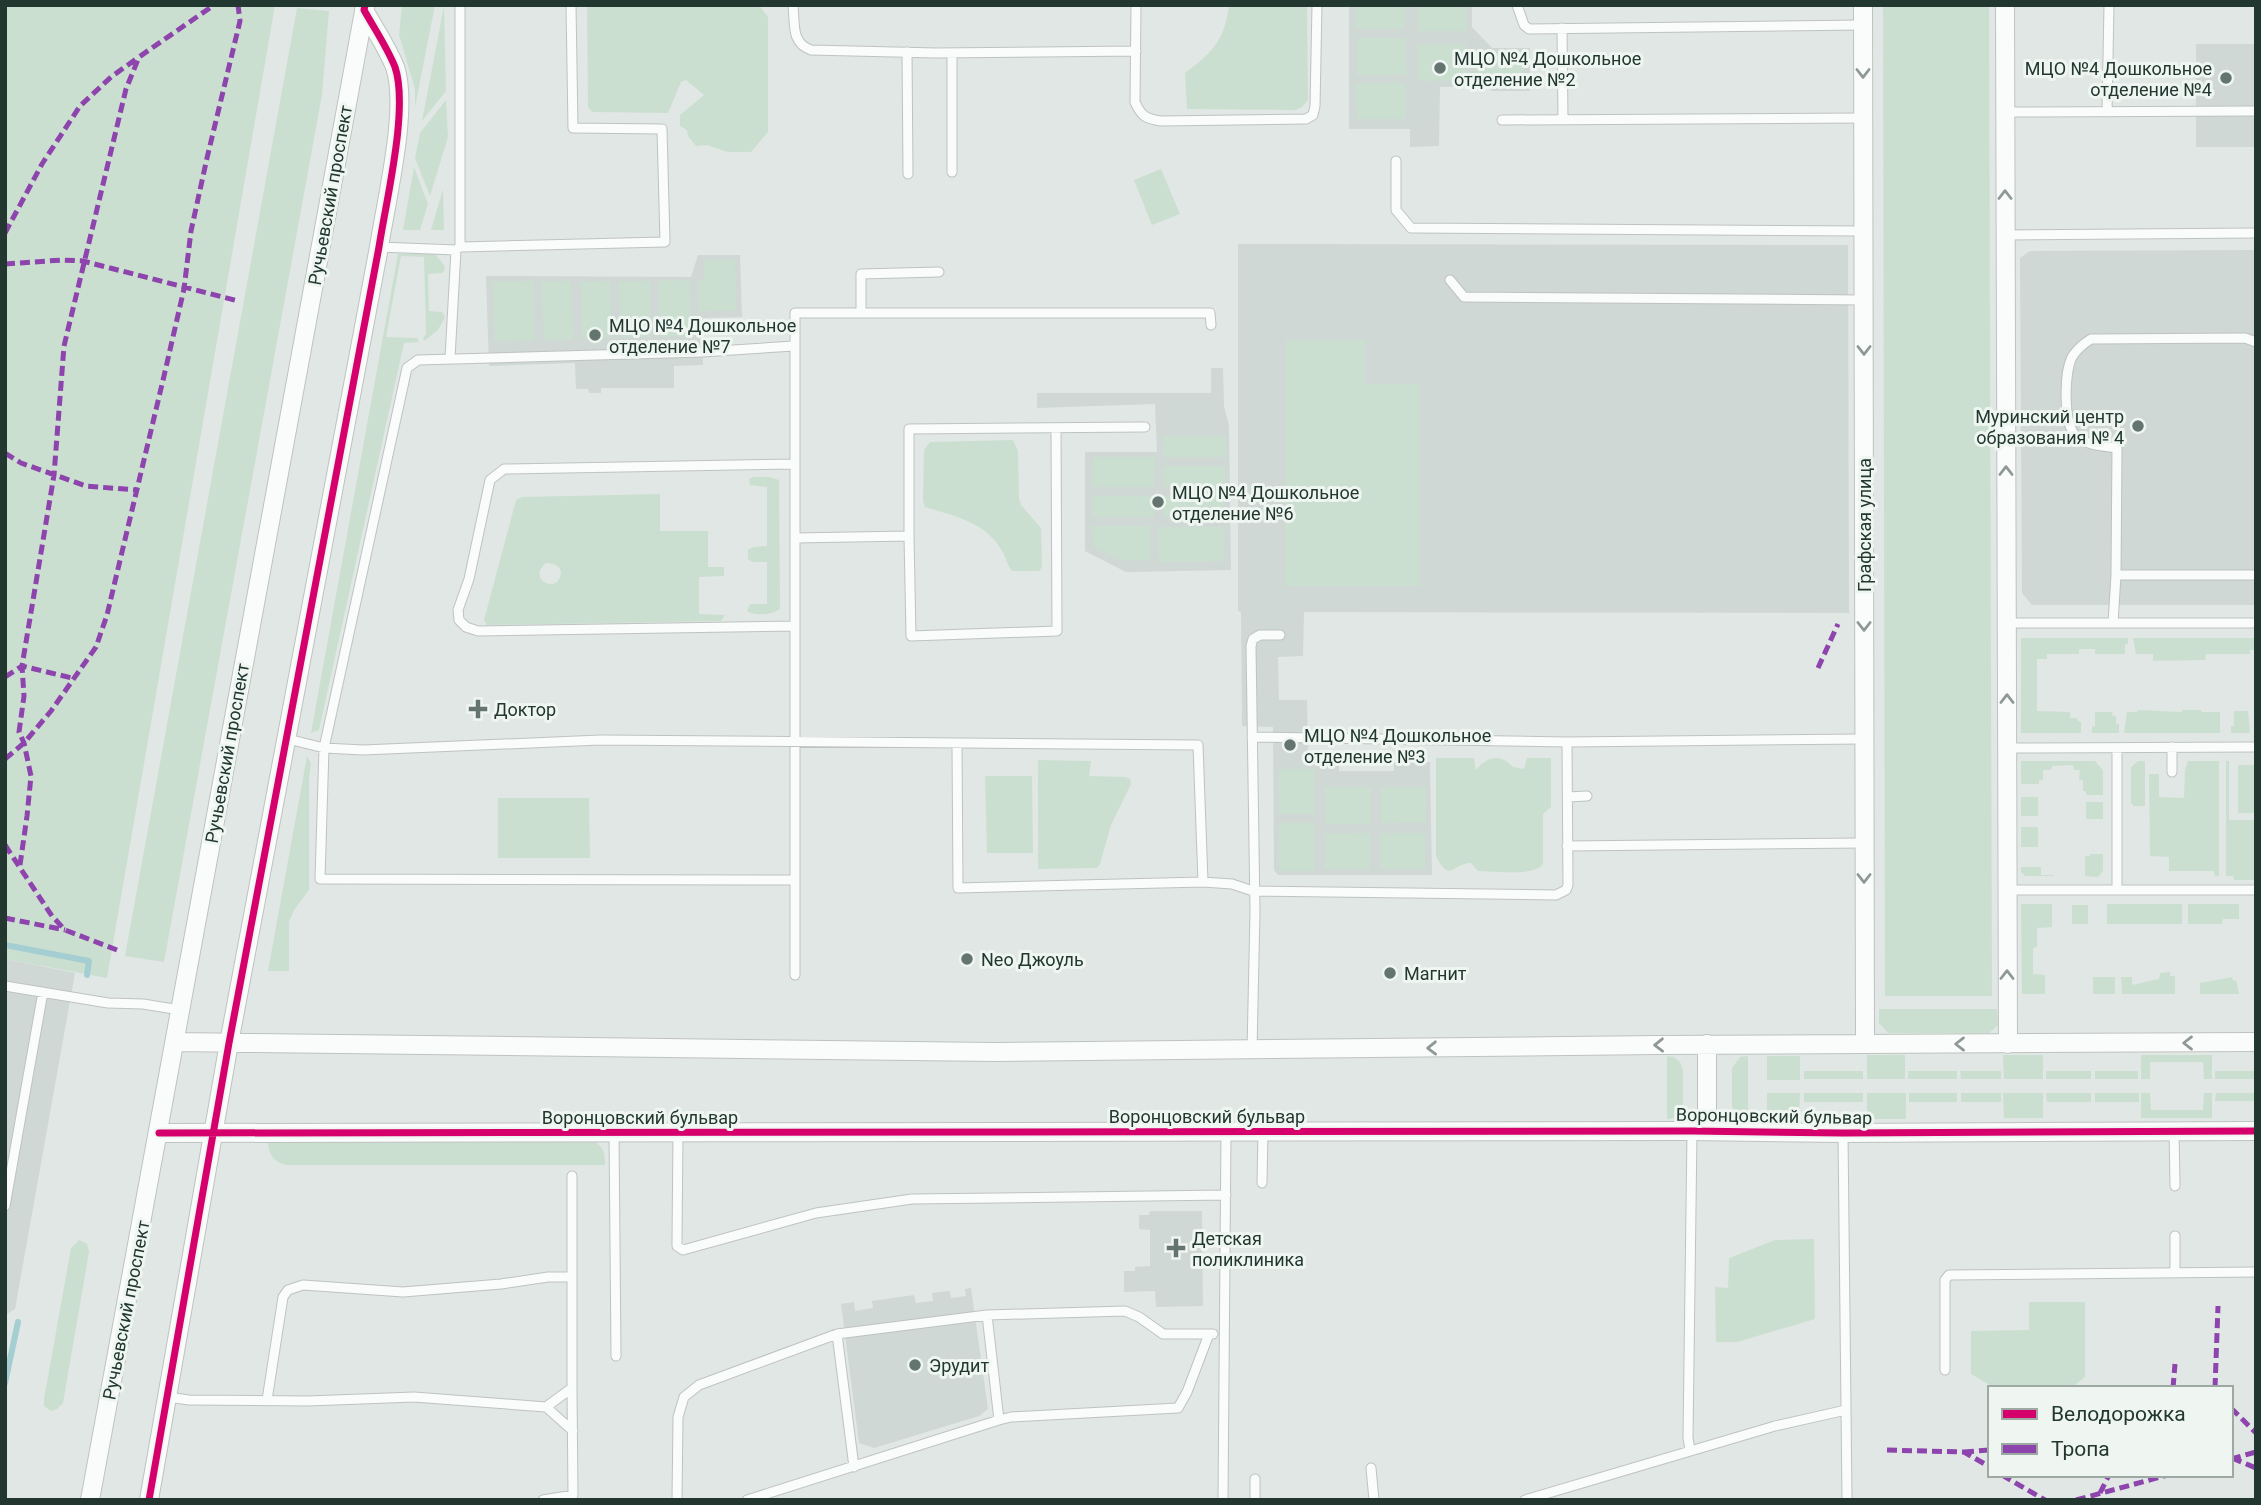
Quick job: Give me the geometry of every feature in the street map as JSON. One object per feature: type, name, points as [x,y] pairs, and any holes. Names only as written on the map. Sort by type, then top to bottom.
[{"type":"street","name":"Графская улица","points":[[1863,5],[1865,1044]]},
{"type":"street","points":[[2004,5],[2008,1044]]},
{"type":"street","points":[[149,1500],[229,1043],[379,247],[399,117],[400,93],[394,66],[365,8]]},
{"type":"street","name":"Ручьевский проспект","points":[[90,1500],[365,8]]},
{"type":"street","points":[[175,1042],[995,1052],[1707,1044],[2256,1042]]},
{"type":"street","points":[[1700,1131],[1707,1044]]},
{"type":"street","name":"Воронцовский бульвар","points":[[159,1133],[2256,1131]]},
{"type":"lane","points":[[450,358],[458,248],[460,5]]},
{"type":"lane","points":[[379,247],[458,248],[665,242],[662,129],[573,128],[572,5]]},
{"type":"lane","points":[[793,5],[796,39],[802,47],[811,50],[952,53],[1136,51]]},
{"type":"lane","points":[[1136,5],[1135,102],[1140,113],[1148,120],[1161,121],[1306,119],[1313,114],[1317,5]]},
{"type":"lane","points":[[1517,5],[1524,25],[1529,29],[1863,25]]},
{"type":"lane","points":[[2107,112],[2109,5]]},
{"type":"lane","points":[[1562,28],[1563,120]]},
{"type":"lane","points":[[907,52],[908,174]]},
{"type":"lane","points":[[952,53],[952,172]]},
{"type":"lane","points":[[2005,112],[2256,111]]},
{"type":"lane","points":[[1502,120],[1864,118]]},
{"type":"lane","points":[[1396,161],[1396,210],[1411,228],[1864,231]]},
{"type":"lane","points":[[2006,235],[2256,233]]},
{"type":"lane","points":[[861,313],[861,274],[939,272]]},
{"type":"lane","points":[[1450,280],[1464,298],[1864,300]]},
{"type":"lane","points":[[795,975],[794,313],[1210,313],[1211,325]]},
{"type":"lane","points":[[2113,623],[2118,448],[2091,444],[2075,435],[2069,425],[2066,373],[2072,358],[2080,346],[2091,339],[2245,338],[2256,342]]},
{"type":"lane","points":[[794,346],[702,352],[450,358],[418,360],[407,368],[324,748],[320,879],[795,880]]},
{"type":"lane","points":[[1056,428],[1057,631],[911,636],[909,429],[1144,427]]},
{"type":"lane","points":[[794,464],[504,469],[490,480],[469,579],[458,610],[459,620],[466,627],[478,631],[794,626]]},
{"type":"lane","points":[[794,538],[909,536]]},
{"type":"lane","points":[[2116,575],[2256,575]]},
{"type":"lane","points":[[2006,623],[2256,623]]},
{"type":"lane","points":[[1252,1051],[1254,891],[1251,646],[1253,639],[1261,635],[1280,635]]},
{"type":"lane","points":[[1252,737],[1567,742],[1864,739]]},
{"type":"lane","points":[[288,739],[324,748],[363,750],[600,740],[1198,745],[1203,882]]},
{"type":"lane","points":[[957,743],[958,888],[1203,882],[1232,884],[1254,891],[1556,895],[1566,890],[1568,885],[1567,742]]},
{"type":"lane","points":[[2172,747],[2172,772]]},
{"type":"lane","points":[[2007,748],[2256,747]]},
{"type":"lane","points":[[2117,748],[2117,890]]},
{"type":"lane","points":[[1567,797],[1587,796]]},
{"type":"lane","points":[[1567,846],[1864,843]]},
{"type":"lane","points":[[2007,890],[2256,891]]},
{"type":"lane","points":[[5,986],[108,1003],[144,1004],[180,1010]]},
{"type":"lane","points":[[5,1206],[43,992]]},
{"type":"lane","points":[[2174,1130],[2175,1186]]},
{"type":"lane","points":[[1690,1450],[1688,1438],[1700,1131]]},
{"type":"lane","points":[[678,1132],[677,1246],[683,1250],[816,1213],[912,1199],[1226,1195]]},
{"type":"lane","points":[[1223,1500],[1226,1132]]},
{"type":"lane","points":[[1262,1183],[1263,1132]]},
{"type":"lane","points":[[614,1133],[616,1356]]},
{"type":"lane","points":[[1843,1133],[1847,1500]]},
{"type":"lane","points":[[543,1500],[573,1496],[572,1176]]},
{"type":"lane","points":[[2175,1236],[2175,1272]]},
{"type":"lane","points":[[1945,1370],[1945,1280],[1949,1275],[2256,1272]]},
{"type":"lane","points":[[267,1400],[283,1297],[288,1290],[303,1285],[403,1292],[501,1284],[548,1277],[572,1277]]},
{"type":"lane","points":[[677,1500],[678,1417],[684,1397],[699,1385],[837,1334],[987,1315],[1125,1311],[1139,1317],[1163,1334],[1224,1334]]},
{"type":"lane","points":[[987,1315],[999,1420]]},
{"type":"lane","points":[[837,1334],[854,1467]]},
{"type":"lane","points":[[747,1500],[1012,1416],[1178,1408],[1187,1392],[1209,1334]]},
{"type":"lane","points":[[546,1407],[572,1388]]},
{"type":"lane","points":[[168,1397],[189,1400],[414,1397],[546,1407],[572,1431]]},
{"type":"lane","points":[[1525,1500],[1690,1450],[1810,1417],[1846,1410]]},
{"type":"lane","points":[[1371,1468],[1374,1500]]},
{"type":"lane","points":[[1255,1479],[1255,1500]]},
{"type":"shaded area","name":"МЦО №4 Дошкольное отделение №2","points":[[1349,5],[1472,5],[1472,27],[1492,48],[1530,48],[1530,91],[1492,91],[1490,87],[1440,87],[1439,146],[1410,147],[1410,129],[1349,129]]},
{"type":"shaded area","name":"МЦО №4 Дошкольное отделение №4","points":[[2196,44],[2256,44],[2256,147],[2196,147]]},
{"type":"shaded area","points":[[1238,244],[1848,245],[1849,613],[1304,612],[1303,656],[1278,657],[1279,700],[1307,700],[1308,752],[1339,752],[1339,771],[1394,771],[1394,762],[1430,762],[1432,875],[1278,875],[1274,870],[1273,727],[1242,726],[1241,612],[1238,611]]},
{"type":"shaded area","name":"Муринский центр образования № 4","points":[[2256,250],[2256,605],[2032,605],[2022,593],[2020,258],[2030,251]]},
{"type":"shaded area","name":"МЦО №4 Дошкольное отделение №7","points":[[698,255],[740,255],[742,317],[701,318],[703,365],[674,366],[674,388],[601,388],[601,393],[589,393],[588,389],[576,389],[575,363],[489,366],[486,276],[691,277]]},
{"type":"shaded area","name":"МЦО №4 Дошкольное отделение №6","points":[[1211,368],[1223,368],[1224,407],[1229,425],[1231,570],[1126,572],[1085,551],[1085,452],[1157,452],[1155,404],[1037,408],[1037,393],[1211,393]]},
{"type":"shaded area","points":[[5,959],[75,973],[15,1309],[5,1315]]},
{"type":"shaded area","name":"Детская поликлиника","points":[[1150,1211],[1202,1211],[1203,1306],[1156,1307],[1155,1291],[1124,1292],[1124,1271],[1150,1266],[1150,1230],[1139,1229],[1139,1215],[1149,1215]]},
{"type":"shaded area","name":"Эрудит","points":[[971,1288],[988,1409],[979,1416],[874,1448],[859,1443],[841,1304],[854,1302],[855,1311],[873,1308],[872,1301],[914,1295],[916,1303],[933,1301],[932,1293],[950,1291],[951,1298],[966,1296],[965,1289]]},
{"type":"green space","points":[[5,5],[275,5],[107,978],[5,959]]},
{"type":"green space","points":[[402,5],[435,5],[415,107],[415,89],[399,35]]},
{"type":"green space","points":[[587,5],[759,5],[768,17],[768,132],[751,152],[727,152],[707,145],[696,146],[687,130],[680,126],[680,115],[704,95],[686,80],[681,82],[668,113],[592,112],[588,107]]},
{"type":"green space","points":[[1229,5],[1307,5],[1308,100],[1302,107],[1296,110],[1187,109],[1185,73],[1216,45],[1224,28]]},
{"type":"green space","points":[[1356,5],[1405,5],[1404,29],[1356,29]]},
{"type":"green space","points":[[1418,5],[1466,5],[1466,31],[1418,31]]},
{"type":"green space","points":[[1883,5],[1989,5],[1992,996],[1885,996]]},
{"type":"green space","points":[[444,6],[446,91],[422,121]]},
{"type":"green space","points":[[297,8],[329,11],[322,95],[164,962],[125,956]]},
{"type":"green space","points":[[1357,38],[1405,38],[1406,75],[1357,75]]},
{"type":"green space","points":[[1466,44],[1466,80],[1418,81],[1418,45]]},
{"type":"green space","points":[[1475,53],[1523,53],[1524,84],[1502,84],[1502,80],[1476,80]]},
{"type":"green space","points":[[1356,83],[1405,83],[1405,119],[1357,119]]},
{"type":"green space","points":[[446,100],[448,137],[430,196],[415,158],[420,133]]},
{"type":"green space","points":[[414,167],[428,204],[420,230],[403,230]]},
{"type":"green space","points":[[1161,169],[1180,214],[1152,225],[1134,180]]},
{"type":"green space","points":[[443,189],[444,230],[431,230]]},
{"type":"green space","points":[[398,254],[435,254],[444,265],[445,270],[442,273],[428,274],[429,311],[442,312],[445,317],[438,330],[424,341],[424,257],[401,256],[386,337],[417,338],[419,342],[404,343],[319,730],[311,733]]},
{"type":"green space","points":[[735,260],[736,310],[699,311],[698,280],[704,280],[704,261]]},
{"type":"green space","points":[[689,280],[690,336],[660,337],[658,281]]},
{"type":"green space","points":[[533,281],[534,340],[495,341],[493,282]]},
{"type":"green space","points":[[571,281],[573,339],[544,340],[542,282]]},
{"type":"green space","points":[[610,281],[612,338],[582,339],[581,282]]},
{"type":"green space","points":[[650,281],[651,337],[621,338],[619,282]]},
{"type":"green space","points":[[1286,340],[1365,340],[1365,384],[1420,384],[1420,586],[1285,586]]},
{"type":"green space","points":[[1164,436],[1226,436],[1226,457],[1163,457]]},
{"type":"green space","points":[[1013,440],[1018,451],[1019,499],[1041,528],[1042,567],[1039,571],[1012,571],[1002,551],[987,533],[968,522],[925,507],[923,501],[924,450],[930,442]]},
{"type":"green space","points":[[1093,457],[1155,457],[1154,487],[1092,487]]},
{"type":"green space","points":[[1164,466],[1225,466],[1225,487],[1164,487]]},
{"type":"green space","points":[[753,477],[779,480],[780,609],[763,614],[747,611],[750,604],[767,604],[767,562],[753,562],[748,559],[748,550],[767,546],[767,487],[750,485],[749,479]]},
{"type":"green space","points":[[660,494],[660,531],[708,531],[708,567],[724,567],[724,576],[699,577],[699,614],[725,615],[721,621],[487,625],[484,620],[516,500],[522,497]],"holes":[[[546,563],[558,566],[561,571],[557,582],[553,584],[544,582],[539,574]]]},
{"type":"green space","points":[[1092,496],[1154,496],[1154,517],[1093,517]]},
{"type":"green space","points":[[1163,496],[1224,496],[1224,517],[1163,517]]},
{"type":"green space","points":[[1092,526],[1150,526],[1150,560],[1122,560],[1093,546]]},
{"type":"green space","points":[[1158,527],[1224,527],[1224,561],[1159,562]]},
{"type":"green space","points":[[2021,638],[2128,638],[2125,654],[2095,654],[2095,649],[2079,649],[2079,654],[2047,654],[2047,659],[2037,659],[2037,711],[2070,712],[2070,718],[2077,718],[2081,722],[2081,733],[2021,733]]},
{"type":"green space","points":[[2133,638],[2256,638],[2256,650],[2250,650],[2250,654],[2206,654],[2205,660],[2153,661],[2153,654],[2136,654]]},
{"type":"green space","points":[[2234,711],[2248,711],[2250,733],[2231,733]]},
{"type":"green space","points":[[2095,712],[2112,712],[2113,716],[2116,716],[2116,724],[2119,724],[2119,733],[2092,733]]},
{"type":"green space","points":[[2127,712],[2220,712],[2220,733],[2124,733]]},
{"type":"green space","points":[[307,756],[311,763],[309,890],[294,910],[289,922],[289,971],[268,971]]},
{"type":"green space","points":[[1436,758],[1474,758],[1476,770],[1494,758],[1524,769],[1527,758],[1551,758],[1551,807],[1543,814],[1543,864],[1523,872],[1478,871],[1471,863],[1448,871],[1445,869],[1436,856]]},
{"type":"green space","points":[[1038,760],[1091,761],[1089,776],[1130,779],[1131,784],[1111,825],[1097,868],[1038,869]]},
{"type":"green space","points":[[2021,761],[2095,761],[2103,770],[2103,795],[2086,795],[2086,791],[2083,791],[2083,780],[2079,780],[2080,770],[2074,770],[2073,765],[2052,766],[2051,770],[2043,770],[2043,780],[2039,780],[2039,784],[2021,784]]},
{"type":"green space","points":[[2138,761],[2145,761],[2145,806],[2134,806],[2131,803],[2131,767]]},
{"type":"green space","points":[[2188,761],[2219,761],[2219,876],[2215,876],[2214,871],[2169,871],[2169,857],[2150,856],[2149,774],[2159,774],[2159,797],[2184,798]]},
{"type":"green space","points":[[2226,761],[2229,761],[2229,820],[2256,820],[2256,880],[2234,880],[2233,876],[2226,876]]},
{"type":"green space","points":[[2238,765],[2256,765],[2256,813],[2238,813]]},
{"type":"green space","points":[[1279,769],[1314,769],[1314,814],[1279,814]]},
{"type":"green space","points":[[985,776],[1032,776],[1033,853],[987,853]]},
{"type":"green space","points":[[1325,787],[1371,787],[1371,824],[1326,824]]},
{"type":"green space","points":[[1381,787],[1426,787],[1426,822],[1381,823]]},
{"type":"green space","points":[[2021,797],[2038,797],[2038,816],[2021,816]]},
{"type":"green space","points":[[498,798],[589,798],[590,858],[498,858]]},
{"type":"green space","points":[[2086,802],[2103,802],[2103,819],[2086,819]]},
{"type":"green space","points":[[1279,823],[1314,823],[1314,871],[1279,871]]},
{"type":"green space","points":[[2021,827],[2038,827],[2038,847],[2021,847]]},
{"type":"green space","points":[[1370,833],[1370,869],[1325,869],[1325,834]]},
{"type":"green space","points":[[1380,833],[1425,833],[1425,869],[1381,869]]},
{"type":"green space","points":[[2103,854],[2103,871],[2098,877],[2085,876],[2085,856]]},
{"type":"green space","points":[[2021,867],[2041,867],[2041,875],[2054,876],[2025,876]]},
{"type":"green space","points":[[2021,904],[2052,904],[2052,927],[2037,928],[2037,947],[2033,948],[2033,974],[2045,975],[2045,994],[2022,994]]},
{"type":"green space","points":[[2107,904],[2182,904],[2182,924],[2107,924]]},
{"type":"green space","points":[[2188,904],[2239,904],[2239,919],[2223,919],[2222,924],[2188,924]]},
{"type":"green space","points":[[2072,905],[2088,905],[2088,924],[2072,924]]},
{"type":"green space","points":[[2170,972],[2170,976],[2175,976],[2175,994],[2122,994],[2121,977],[2132,977],[2132,985],[2159,979],[2160,973]]},
{"type":"green space","points":[[2093,977],[2115,977],[2115,994],[2093,994]]},
{"type":"green space","points":[[2232,977],[2233,981],[2236,980],[2239,994],[2200,994],[2200,983]]},
{"type":"green space","points":[[1879,1009],[1997,1009],[1998,1025],[1989,1033],[1888,1033],[1879,1023]]},
{"type":"green space","points":[[1867,1055],[1905,1055],[1905,1079],[1867,1079]]},
{"type":"green space","points":[[2003,1055],[2043,1055],[2043,1079],[2004,1079]]},
{"type":"green space","points":[[2141,1055],[2212,1055],[2212,1079],[2204,1079],[2203,1062],[2150,1062],[2150,1079],[2141,1079]]},
{"type":"green space","points":[[1667,1056],[1680,1062],[1683,1070],[1683,1107],[1675,1118],[1667,1119]]},
{"type":"green space","points":[[1748,1056],[1748,1119],[1741,1118],[1734,1112],[1732,1068],[1740,1057]]},
{"type":"green space","points":[[1767,1056],[1800,1056],[1800,1080],[1767,1080]]},
{"type":"green space","points":[[1804,1071],[1863,1071],[1863,1079],[1804,1079]]},
{"type":"green space","points":[[1908,1071],[1957,1071],[1957,1079],[1908,1079]]},
{"type":"green space","points":[[1960,1071],[2001,1071],[2001,1079],[1961,1079]]},
{"type":"green space","points":[[2046,1071],[2091,1071],[2091,1079],[2046,1079]]},
{"type":"green space","points":[[2095,1071],[2138,1071],[2138,1079],[2095,1079]]},
{"type":"green space","points":[[2215,1071],[2256,1071],[2256,1079],[2215,1079]]},
{"type":"green space","points":[[1767,1093],[1800,1093],[1799,1116],[1796,1119],[1767,1119]]},
{"type":"green space","points":[[1804,1093],[1863,1093],[1863,1102],[1804,1102]]},
{"type":"green space","points":[[1867,1093],[1906,1093],[1906,1119],[1867,1119]]},
{"type":"green space","points":[[1909,1093],[1957,1093],[1957,1102],[1909,1102]]},
{"type":"green space","points":[[1961,1093],[2001,1093],[2001,1102],[1961,1102]]},
{"type":"green space","points":[[2003,1093],[2043,1093],[2043,1118],[2004,1118]]},
{"type":"green space","points":[[2046,1093],[2091,1093],[2091,1102],[2047,1102]]},
{"type":"green space","points":[[2095,1093],[2139,1093],[2139,1102],[2095,1102]]},
{"type":"green space","points":[[2141,1093],[2150,1093],[2151,1110],[2203,1110],[2204,1093],[2212,1093],[2212,1118],[2141,1118]]},
{"type":"green space","points":[[2216,1093],[2256,1093],[2256,1101],[2215,1101]]},
{"type":"green space","points":[[268,1141],[593,1141],[600,1145],[603,1151],[605,1165],[287,1165],[273,1157]]},
{"type":"green space","points":[[1814,1239],[1815,1319],[1737,1342],[1716,1342],[1715,1287],[1728,1288],[1729,1258],[1775,1240]]},
{"type":"green space","points":[[79,1240],[87,1244],[89,1252],[63,1403],[51,1411],[44,1406],[44,1399],[71,1248]]},
{"type":"green space","points":[[2029,1302],[2085,1302],[2085,1377],[2074,1386],[1992,1386],[1971,1374],[1971,1331],[2029,1330]]},
{"type":"waterway","points":[[5,945],[89,961],[87,975]]},
{"type":"waterway","points":[[5,1383],[18,1322]]},
{"type":"marked path","points":[[20,865],[31,776],[19,732],[24,696],[22,666],[54,475],[64,346],[126,89],[139,57],[214,5]]},
{"type":"marked path","points":[[5,759],[24,743],[51,711],[96,647],[107,615],[184,289],[191,231],[240,21],[238,5]]},
{"type":"marked path","points":[[5,233],[42,164],[80,106],[111,77],[139,57]]},
{"type":"marked path","points":[[5,264],[83,261],[238,301]]},
{"type":"marked path","points":[[5,453],[21,463],[86,486],[136,490]]},
{"type":"marked path","points":[[1818,668],[1838,624]]},
{"type":"marked path","points":[[5,677],[22,666],[72,678]]},
{"type":"marked path","points":[[5,845],[52,916],[65,930],[117,950]]},
{"type":"marked path","points":[[5,918],[65,930]]},
{"type":"marked path","points":[[2215,1386],[2218,1306]]},
{"type":"marked path","points":[[2173,1386],[2175,1364]]},
{"type":"marked path","points":[[2233,1410],[2256,1433]]},
{"type":"marked path","points":[[1887,1450],[1964,1452],[1988,1466]]},
{"type":"marked path","points":[[1964,1452],[1988,1450]]},
{"type":"marked path","points":[[2233,1458],[2256,1452]]},
{"type":"marked path","points":[[2233,1458],[2256,1468]]},
{"type":"marked path","points":[[2005,1477],[2045,1500]]},
{"type":"marked path","points":[[2100,1493],[2108,1477]]},
{"type":"marked path","points":[[2076,1500],[2161,1477]]},
{"type":"cycle path","points":[[149,1500],[229,1043],[395,155],[399,85],[395,67],[364,10],[365,5]]},
{"type":"cycle path","points":[[159,1133],[2256,1131]]},
{"type":"place","name":"МЦО №4 Дошкольное отделение №2","points":[[1440,68]]},
{"type":"place","name":"МЦО №4 Дошкольное отделение №4","points":[[2226,78]]},
{"type":"place","name":"МЦО №4 Дошкольное отделение №7","points":[[595,335]]},
{"type":"place","name":"Муринский центр образования № 4","points":[[2138,426]]},
{"type":"place","name":"МЦО №4 Дошкольное отделение №6","points":[[1158,502]]},
{"type":"place","name":"Доктор","points":[[478,709]]},
{"type":"place","name":"МЦО №4 Дошкольное отделение №3","points":[[1290,745]]},
{"type":"place","name":"Neo Джоуль","points":[[967,959]]},
{"type":"place","name":"Магнит","points":[[1390,973]]},
{"type":"place","name":"Детская поликлиника","points":[[1176,1248]]},
{"type":"place","name":"Эрудит","points":[[915,1365]]}]
